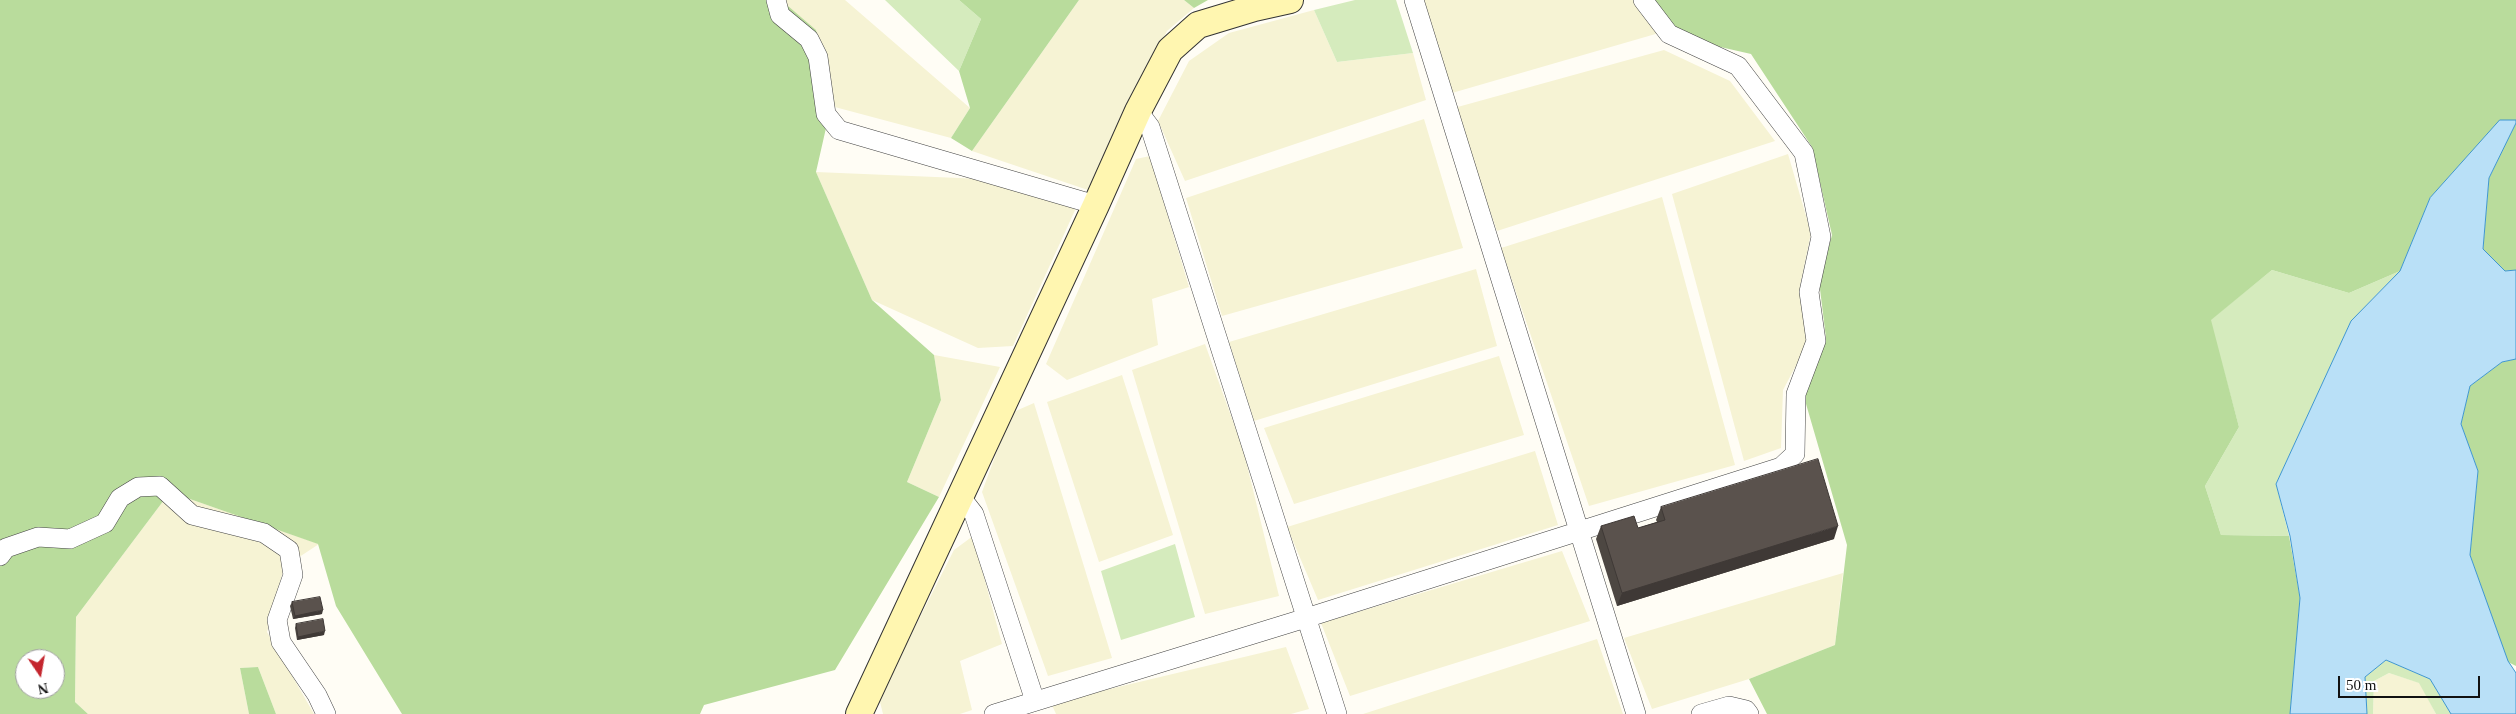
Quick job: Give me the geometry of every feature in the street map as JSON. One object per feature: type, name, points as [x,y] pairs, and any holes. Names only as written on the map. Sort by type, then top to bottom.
[{"type":"street","points":[[776,0],[780,15],[809,39],[818,57],[826,114],[839,130],[1096,205]]},
{"type":"street","points":[[859,714],[1096,205],[1138,110],[1170,50],[1198,26],[1254,8],[1290,0]]},
{"type":"street","points":[[1414,0],[1636,714]]},
{"type":"street","points":[[994,714],[1306,618],[1781,467],[1795,454],[1796,394],[1816,341],[1809,292],[1821,237],[1804,152],[1738,66],[1669,34],[1644,0]]},
{"type":"street","points":[[1138,110],[1150,127],[1337,714]]},
{"type":"street","points":[[0,556],[6,548],[38,537],[70,539],[105,523],[120,498],[138,487],[160,486],[192,515],[264,533],[289,550],[293,575],[277,620],[281,642],[317,695],[326,714]]},
{"type":"street","points":[[960,496],[974,514],[1035,701]]},
{"type":"street","points":[[1701,714],[1729,706],[1746,710],[1749,714]]},
{"type":"shaded area","points":[[781,0],[845,0],[970,108],[951,138],[831,106]]},
{"type":"shaded area","points":[[1079,0],[1184,0],[1194,8],[1167,31],[1088,190],[972,151]]},
{"type":"shaded area","points":[[1423,0],[1636,0],[1659,33],[1452,93]]},
{"type":"shaded area","points":[[1314,10],[1337,62],[1413,53],[1426,100],[1185,181],[1158,121],[1189,61],[1229,33]]},
{"type":"shaded area","points":[[1664,50],[1730,81],[1775,141],[1497,231],[1454,108]]},
{"type":"shaded area","points":[[1424,119],[1463,248],[1222,316],[1186,198]]},
{"type":"shaded area","points":[[1788,154],[1811,233],[1800,286],[1809,341],[1783,390],[1781,448],[1744,461],[1672,194]]},
{"type":"shaded area","points":[[1150,156],[1189,287],[1152,299],[1158,345],[1067,380],[1046,364],[1136,159]]},
{"type":"shaded area","points":[[816,172],[983,179],[1076,208],[1013,346],[978,348],[872,300]]},
{"type":"shaded area","points":[[1662,197],[1735,465],[1589,506],[1501,248]]},
{"type":"shaded area","points":[[1476,269],[1497,346],[1254,421],[1229,342]]},
{"type":"shaded area","points":[[1205,344],[1243,449],[1279,596],[1205,614],[1132,370]]},
{"type":"shaded area","points":[[934,355],[1000,367],[939,497],[907,482],[941,400]]},
{"type":"shaded area","points":[[1499,356],[1524,435],[1294,504],[1264,428]]},
{"type":"shaded area","points":[[1122,375],[1173,535],[1099,562],[1047,402]]},
{"type":"shaded area","points":[[1034,403],[1112,658],[1048,676],[982,492],[1011,413]]},
{"type":"shaded area","points":[[1535,451],[1558,525],[1318,600],[1287,527]]},
{"type":"shaded area","points":[[170,492],[319,544],[284,567],[267,632],[314,714],[276,714],[258,667],[240,668],[249,714],[88,714],[75,702],[76,617]]},
{"type":"shaded area","points":[[973,536],[1002,644],[960,661],[972,710],[960,714],[883,714],[879,698],[954,550]]},
{"type":"shaded area","points":[[1562,551],[1590,621],[1350,696],[1321,623]]},
{"type":"shaded area","points":[[1843,573],[1835,645],[1749,679],[1652,709],[1624,638]]},
{"type":"shaded area","points":[[1597,639],[1623,714],[1363,714]]},
{"type":"shaded area","points":[[1286,647],[1309,709],[1291,714],[1056,714],[1051,703]]},
{"type":"shaded area","points":[[2389,673],[2420,683],[2436,714],[2373,714],[2374,681]]},
{"type":"green space","points":[[0,0],[781,0],[816,30],[831,106],[816,172],[872,300],[934,355],[941,400],[907,482],[939,497],[835,670],[704,705],[700,714],[402,714],[336,606],[318,544],[170,492],[76,617],[75,702],[88,714],[0,714]]},
{"type":"green space","points":[[885,0],[959,0],[981,19],[959,71]]},
{"type":"green space","points":[[959,0],[1079,0],[972,151],[951,138],[970,108],[959,71],[981,19]]},
{"type":"green space","points":[[1184,0],[1208,0],[1194,8]]},
{"type":"green space","points":[[1355,0],[1396,0],[1413,53],[1337,62],[1314,10]]},
{"type":"green space","points":[[1636,0],[2516,0],[2516,120],[2500,120],[2430,198],[2400,271],[2349,293],[2272,270],[2211,320],[2239,427],[2205,486],[2221,535],[2289,536],[2300,598],[2290,714],[1767,714],[1749,679],[1835,645],[1847,545],[1804,397],[1826,338],[1819,281],[1832,235],[1812,147],[1751,54],[1659,33]]},
{"type":"green space","points":[[2516,123],[2516,270],[2505,271],[2483,249],[2489,178]]},
{"type":"green space","points":[[2272,270],[2349,293],[2400,271],[2351,321],[2276,484],[2289,536],[2221,535],[2205,486],[2239,427],[2210,320]]},
{"type":"green space","points":[[2516,359],[2516,666],[2508,662],[2470,555],[2478,471],[2461,424],[2470,386],[2502,362]]},
{"type":"green space","points":[[1175,544],[1195,617],[1121,640],[1101,571]]},
{"type":"green space","points":[[2386,660],[2430,679],[2451,714],[2436,714],[2419,683],[2389,673],[2374,681],[2373,714],[2367,714],[2365,677]]},
{"type":"green space","points":[[258,667],[276,714],[249,714],[240,668]]},
{"type":"water","points":[[2500,120],[2516,120],[2516,123],[2489,178],[2483,249],[2505,271],[2516,270],[2516,359],[2502,362],[2470,386],[2461,424],[2478,471],[2470,555],[2508,661],[2516,673],[2516,714],[2451,714],[2430,679],[2386,660],[2365,677],[2367,714],[2290,714],[2300,598],[2290,536],[2276,484],[2351,321],[2400,271],[2430,198]]},
{"type":"building","points":[[1818,459],[1838,526],[1622,593],[1601,526],[1634,516],[1638,528],[1665,520],[1661,507]]},
{"type":"building","points":[[320,597],[323,610],[295,616],[292,602]]},
{"type":"building","points":[[323,619],[325,631],[298,637],[296,624]]}]
